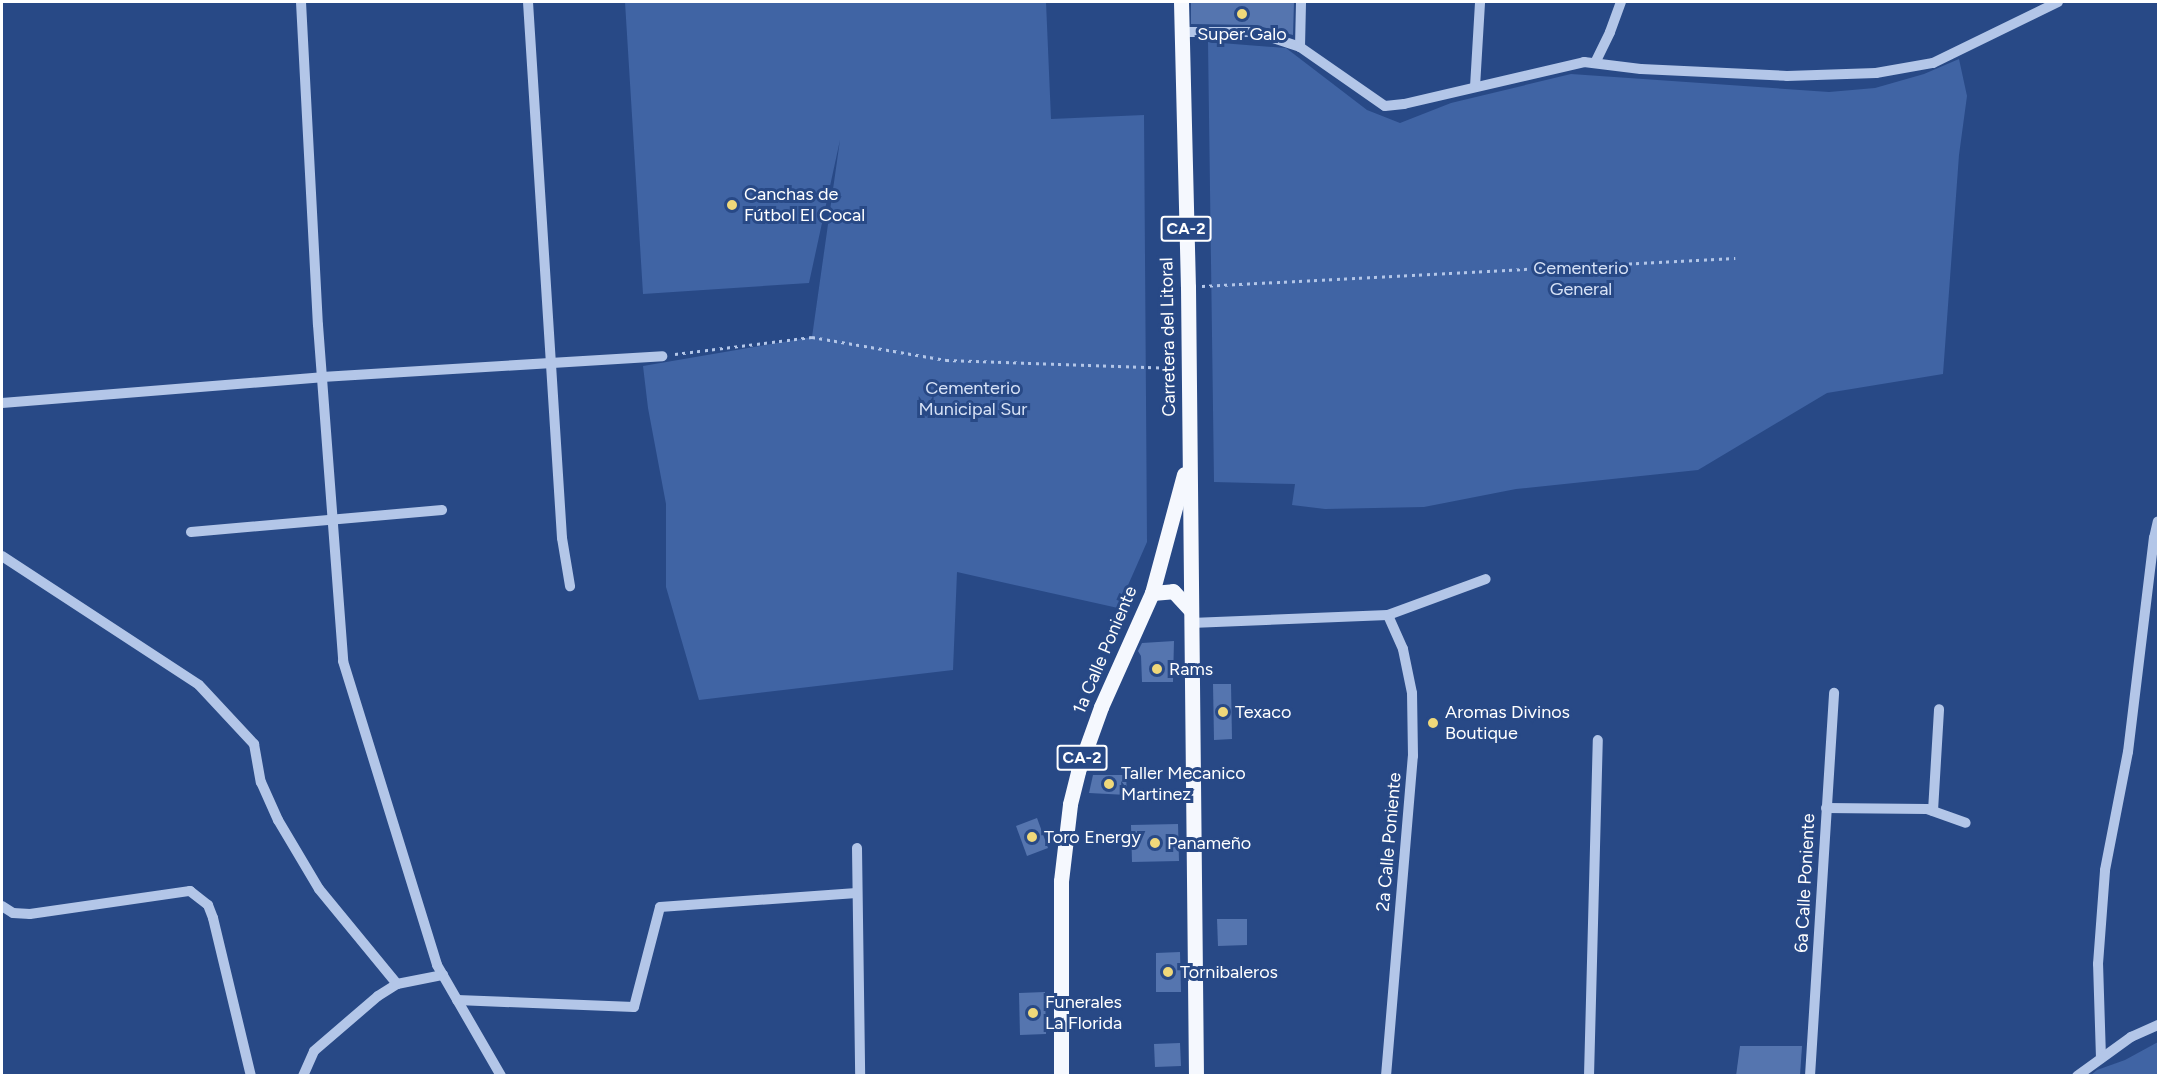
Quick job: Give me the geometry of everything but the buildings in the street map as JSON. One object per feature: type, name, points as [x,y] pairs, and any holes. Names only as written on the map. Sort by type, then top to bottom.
[{"type":"main road","name":"Carretera del Litoral","points":[[1181,2],[1188,287],[1188,457]]},
{"type":"main road","name":"1a Calle Poniente","points":[[1061,1076],[1061,881],[1070,804],[1078,771],[1101,707],[1152,593],[1188,457]]},
{"type":"main road","name":"CA-2","points":[[1188,457],[1196,1076]]},
{"type":"main road","points":[[1152,593],[1173,591],[1191,617]]},
{"type":"street","points":[[301,2],[322,377],[343,661],[437,965],[501,1076]]},
{"type":"street","points":[[528,2],[553,363],[562,538],[570,586]]},
{"type":"street","points":[[1300,47],[1301,2]]},
{"type":"street","points":[[1475,87],[1480,2]]},
{"type":"street","points":[[1595,63],[1621,2]]},
{"type":"street","points":[[1181,32],[1255,32],[1300,47],[1385,106],[1404,104],[1584,62],[1641,69],[1787,76],[1876,73],[1933,63],[2058,2]]},
{"type":"street","points":[[2,403],[322,377],[662,356]]},
{"type":"street","points":[[190,531],[442,510]]},
{"type":"street","points":[[2101,1058],[2098,964],[2105,870],[2128,752],[2158,521]]},
{"type":"street","points":[[2,556],[199,685],[254,744],[261,782],[278,820],[319,889],[397,984]]},
{"type":"street","points":[[1191,617],[1388,615],[1485,579]]},
{"type":"street","name":"2a Calle Poniente","points":[[1386,1076],[1413,756],[1412,693],[1403,649],[1388,615]]},
{"type":"street","name":"6a Calle Poniente","points":[[1810,1076],[1834,693]]},
{"type":"street","points":[[1933,811],[1939,709]]},
{"type":"street","points":[[1589,1076],[1598,740]]},
{"type":"street","points":[[1826,808],[1933,811],[1966,823]]},
{"type":"street","points":[[857,848],[860,1076]]},
{"type":"street","points":[[2,906],[13,913],[30,914],[190,891],[208,905],[213,918],[251,1076]]},
{"type":"street","points":[[457,1000],[634,1007],[660,906],[857,893]]},
{"type":"street","points":[[303,1076],[314,1051],[378,996],[397,984],[443,975]]},
{"type":"street","points":[[2077,1076],[2132,1038],[2158,1025]]},
{"type":"path","points":[[1188,287],[1735,258]]},
{"type":"path","points":[[662,356],[812,337],[946,360],[1189,369]]},
{"type":"green space","name":"Cementerio Municipal Sur","points":[[625,2],[1046,2],[1051,119],[1144,115],[1147,542],[1118,608],[957,572],[953,670],[699,700],[666,587],[666,504],[648,408],[643,366],[812,337],[840,140],[809,283],[643,294]]},
{"type":"green space","name":"Cementerio General","points":[[1208,42],[1286,48],[1367,110],[1400,123],[1451,103],[1571,74],[1829,92],[1875,88],[1924,74],[1959,59],[1967,96],[1959,155],[1943,374],[1827,393],[1698,470],[1516,489],[1424,507],[1325,509],[1292,505],[1295,484],[1214,482]]},
{"type":"green space","points":[[2158,1042],[2158,1075],[2091,1075],[2097,1070],[2125,1060]]},
{"type":"place","name":"Super Galo","points":[[1242,14]]},
{"type":"place","name":"Canchas de Fútbol El Cocal","points":[[732,205]]},
{"type":"place","name":"Rams","points":[[1157,669]]},
{"type":"place","name":"Texaco","points":[[1223,712]]},
{"type":"place","name":"Aromas Divinos Boutique","points":[[1433,723]]},
{"type":"place","name":"Taller Mecanico Martinez","points":[[1109,784]]},
{"type":"place","name":"Toro Energy","points":[[1032,837]]},
{"type":"place","name":"Panameño","points":[[1155,843]]},
{"type":"place","name":"Tornibaleros","points":[[1168,972]]},
{"type":"place","name":"Funerales La Florida","points":[[1033,1013]]}]
